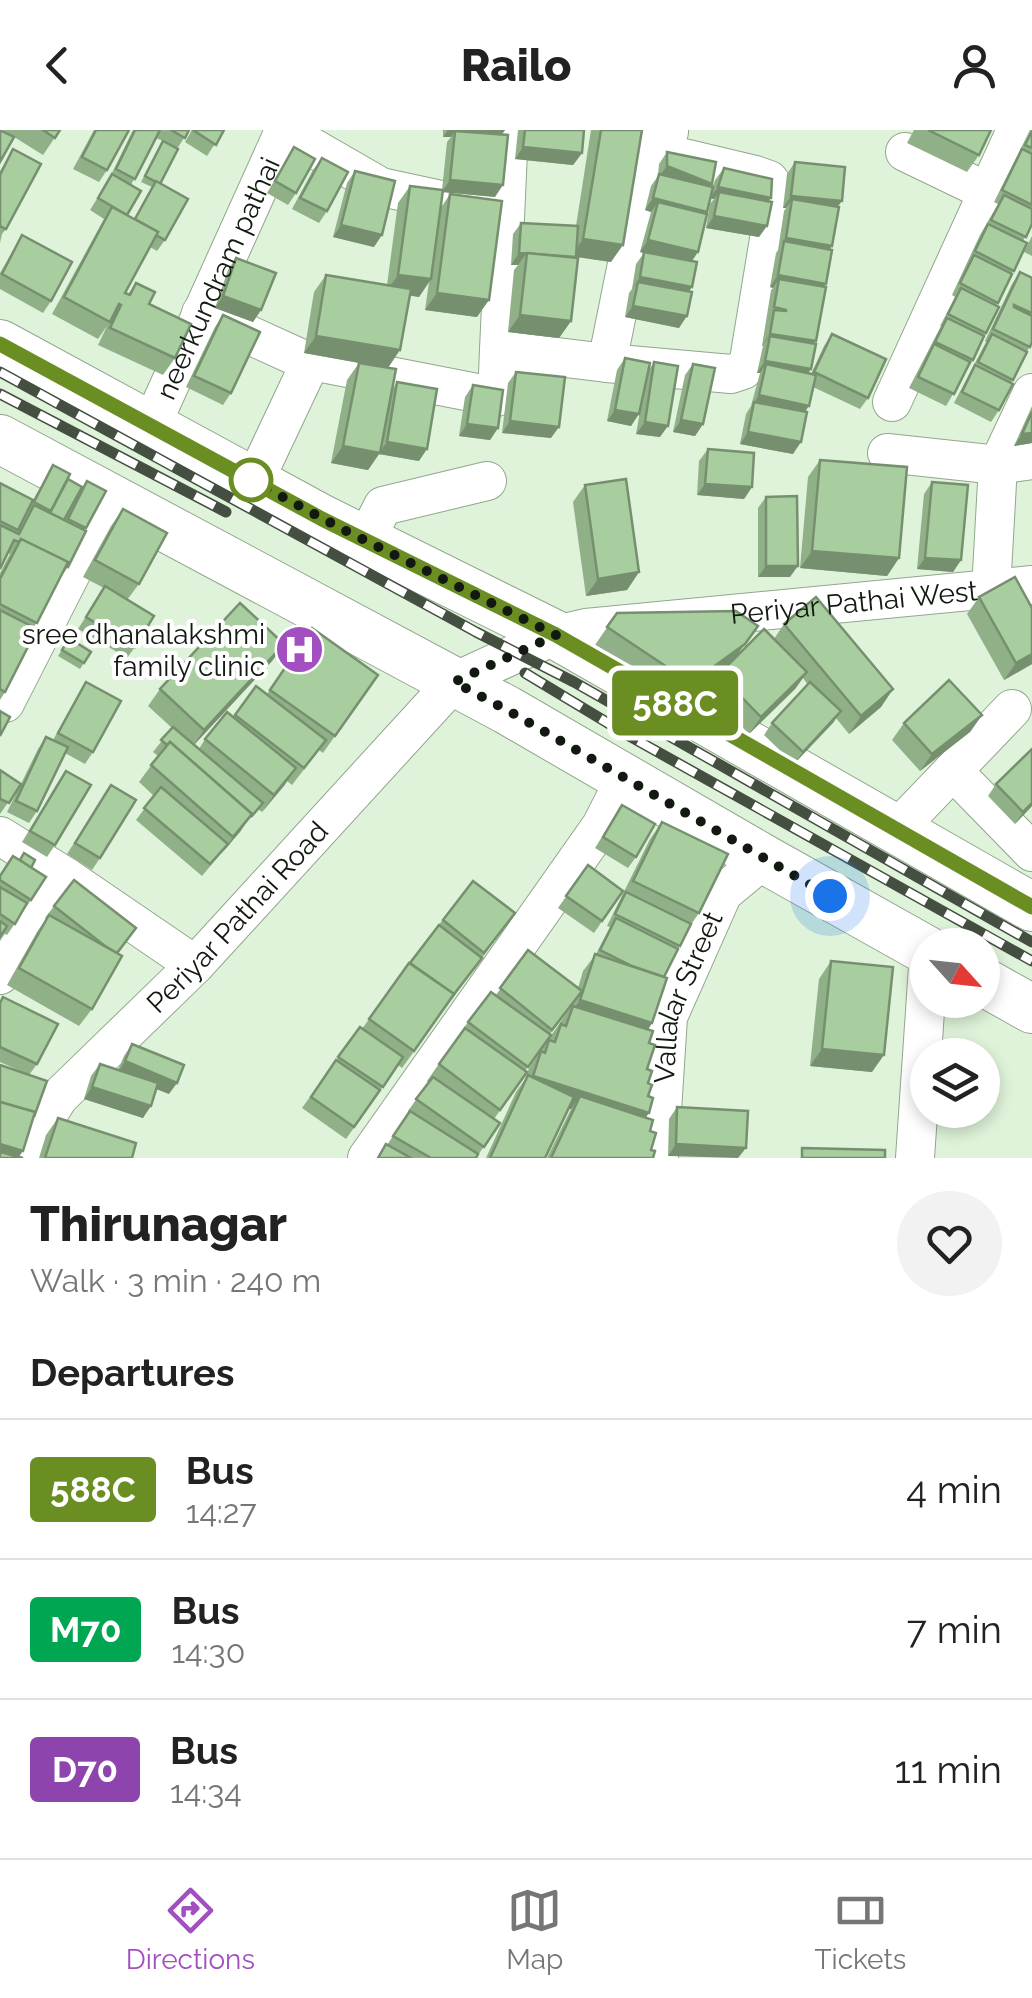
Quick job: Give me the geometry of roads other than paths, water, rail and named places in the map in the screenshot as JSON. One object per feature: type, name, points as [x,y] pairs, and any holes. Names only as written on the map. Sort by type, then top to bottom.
[{"type":"main road","points":[[0,344],[365,541],[556,635],[1032,908]]},
{"type":"main road","points":[[0,439],[507,710],[910,940]]},
{"type":"main road","points":[[1000,992],[1032,1009]]},
{"type":"street","points":[[283,130],[381,187],[504,214]]},
{"type":"street","name":"neerkundram pathai","points":[[151,426],[283,130]]},
{"type":"street","points":[[201,313],[302,359],[497,396],[509,130]]},
{"type":"street","points":[[892,402],[1016,130]]},
{"type":"street","points":[[499,350],[607,363],[731,374],[743,370],[748,360],[777,191],[769,180],[660,140],[607,363]]},
{"type":"street","points":[[905,152],[988,192]]},
{"type":"street","points":[[254,482],[312,361]]},
{"type":"street","points":[[1020,589],[1015,463],[1032,393]]},
{"type":"street","points":[[887,453],[1015,463]]},
{"type":"street","points":[[365,541],[383,506],[486,480]]},
{"type":"street","points":[[5,703],[109,499]]},
{"type":"street","name":"Periyar Pathai West","points":[[454,682],[556,635],[606,626],[1020,589]]},
{"type":"street","name":"Periyar Pathai Road","points":[[34,1158],[44,1121],[60,1098],[195,965],[454,682]]},
{"type":"street","points":[[896,830],[1012,710]]},
{"type":"street","points":[[953,771],[1032,852]]},
{"type":"street","points":[[367,1158],[601,826],[625,779]]},
{"type":"street","points":[[0,836],[195,965]]},
{"type":"street","name":"Vallalar Street","points":[[659,1158],[668,1017],[723,893],[764,860]]},
{"type":"street","points":[[0,975],[66,877]]},
{"type":"street","points":[[915,1158],[925,1018]]},
{"type":"railway","points":[[0,372],[574,682],[1032,942]]},
{"type":"railway","points":[[0,394],[226,512]]},
{"type":"railway","points":[[525,673],[631,737],[1032,961]]},
{"type":"place","name":"sree dhanalakshmi family clinic","points":[[300,650]]}]
